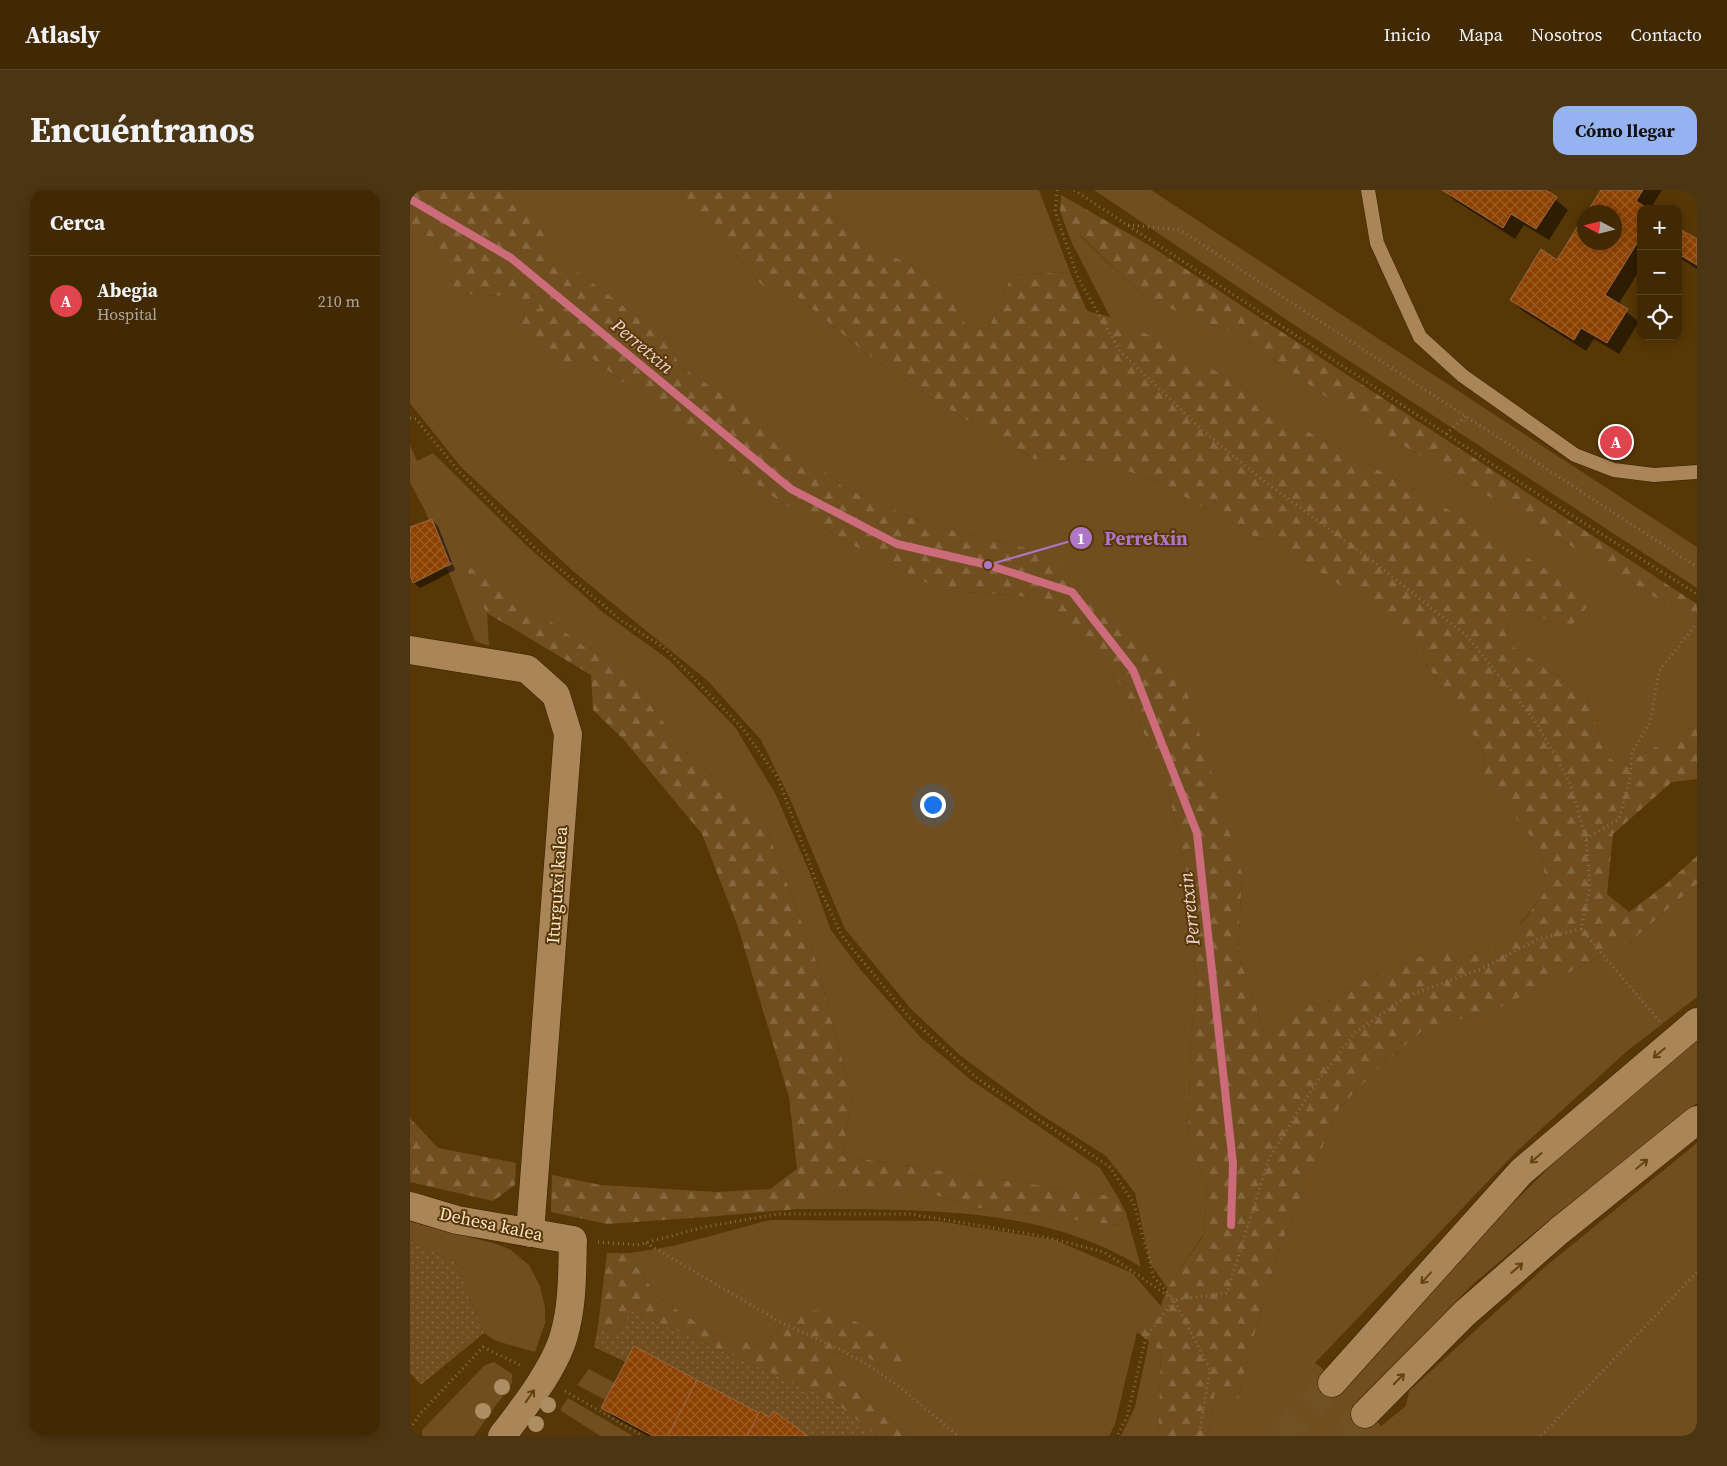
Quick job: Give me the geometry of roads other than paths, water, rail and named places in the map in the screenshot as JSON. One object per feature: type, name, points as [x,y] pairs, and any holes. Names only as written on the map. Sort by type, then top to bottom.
[{"type":"street","name":"Iturgutxi kalea","points":[[410,650],[527,669],[556,695],[568,734],[530,1233]]},
{"type":"street","points":[[1332,1383],[1520,1172],[1697,1022]]},
{"type":"street","points":[[1365,1414],[1464,1314],[1559,1232],[1697,1120]]},
{"type":"street","name":"Dehesa kalea","points":[[410,1206],[457,1220],[574,1240],[571,1302],[555,1381],[502,1436]]},
{"type":"lane","points":[[1368,190],[1377,244],[1420,337],[1463,376],[1575,456],[1614,470],[1654,475],[1697,472]]},
{"type":"waterway","name":"Perretxin","points":[[410,199],[511,258],[791,489],[897,544],[988,565],[1072,592],[1133,670],[1197,833],[1233,1164],[1231,1225]]},
{"type":"tunnel","points":[[1281,1436],[1332,1383]]},
{"type":"tunnel","points":[[1344,1436],[1365,1414]]},
{"type":"place","name":"Abegia","points":[[1616,442]]},
{"type":"place","name":"Perretxin","points":[[988,565]]}]
